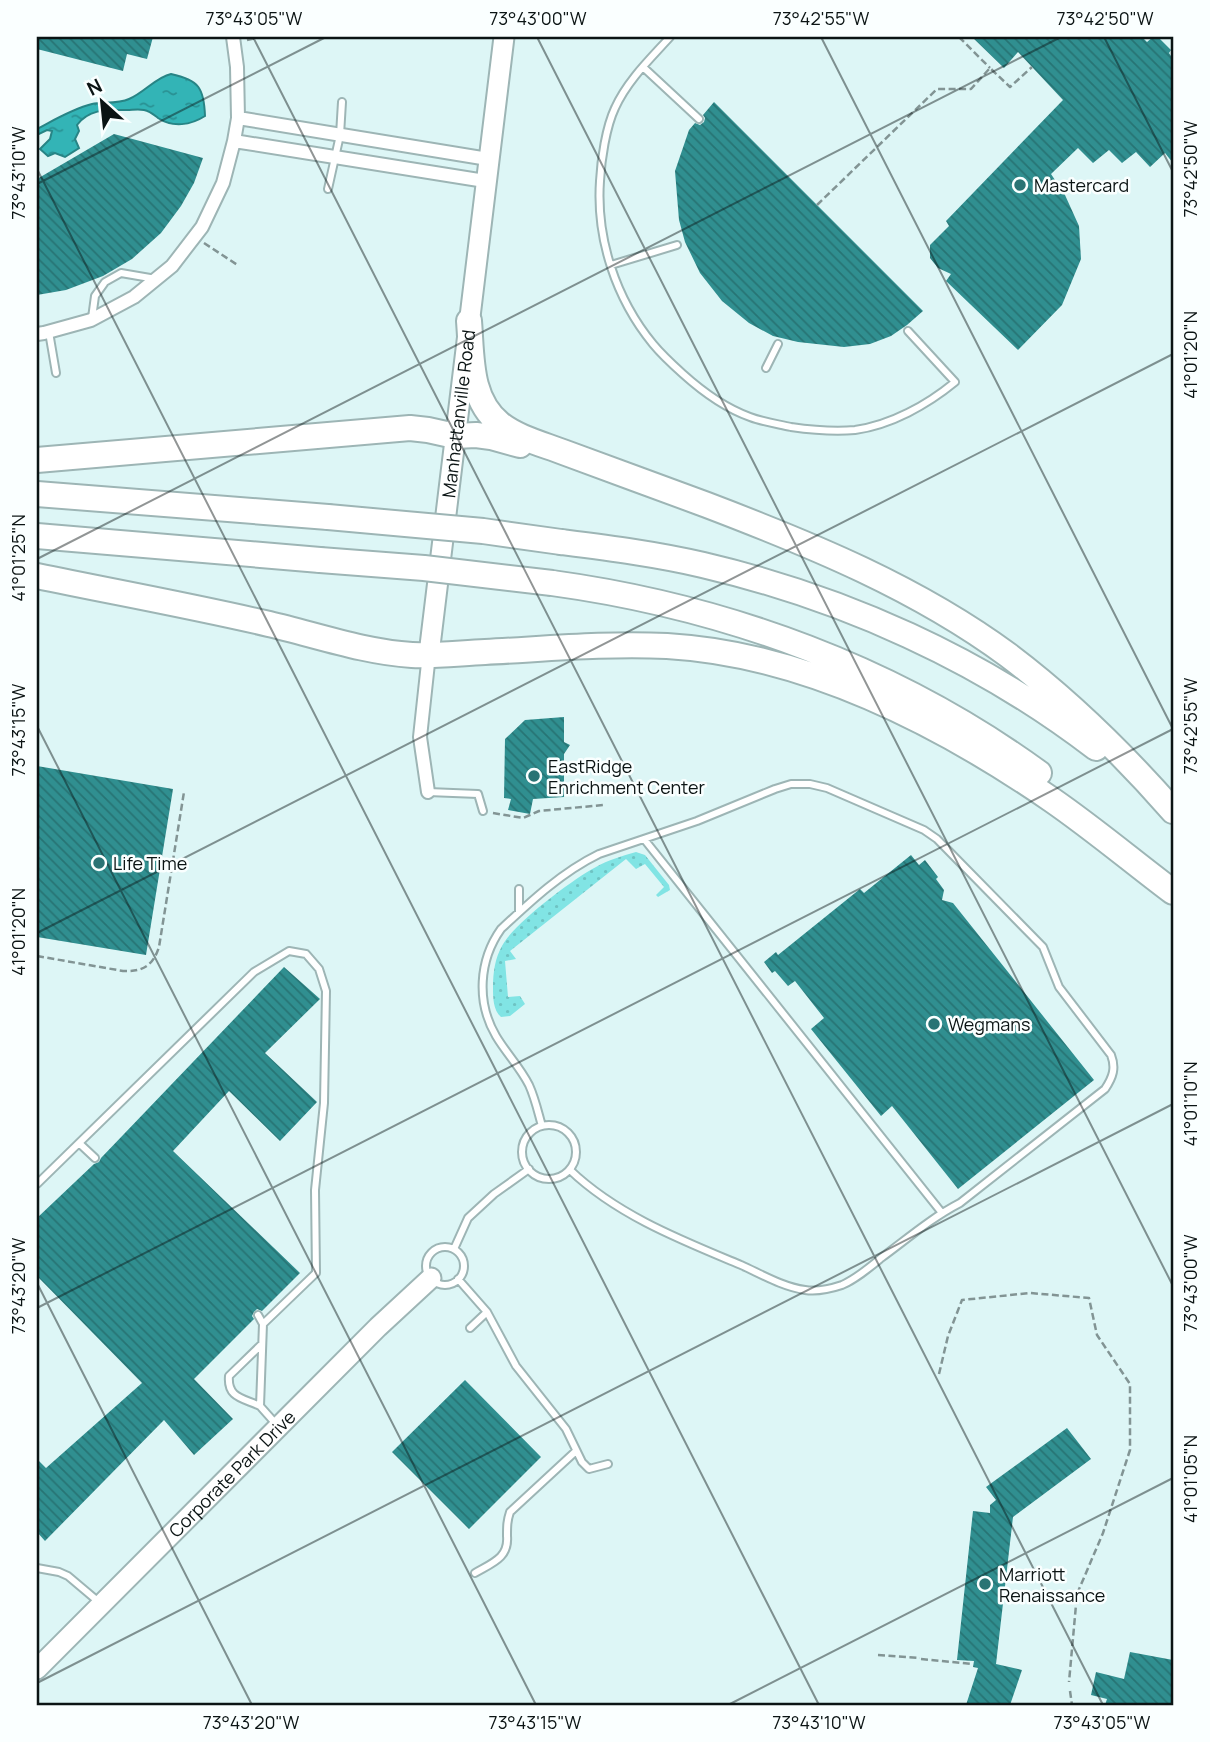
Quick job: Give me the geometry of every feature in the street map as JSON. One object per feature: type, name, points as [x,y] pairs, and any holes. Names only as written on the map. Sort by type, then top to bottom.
[{"type":"highway","points":[[469,321],[474,381],[484,405],[495,419],[516,433],[835,557],[883,579],[948,615],[1009,656],[1061,698],[1117,749],[1173,813]]},
{"type":"highway","points":[[37,460],[418,428],[455,436],[476,435],[500,439],[628,477]]},
{"type":"highway","points":[[37,494],[483,531],[651,554],[728,571],[804,593],[854,612],[902,632],[984,674],[1083,739],[1173,813]]},
{"type":"highway","points":[[37,536],[455,572],[552,583],[652,601],[727,620],[826,655],[897,687],[966,725],[1042,775],[1113,832],[1173,890]]},
{"type":"highway","points":[[37,576],[410,655],[666,646],[742,657],[817,677],[888,706],[991,762],[1056,803],[1173,890]]},
{"type":"street","points":[[43,333],[91,320],[134,297],[172,266],[202,227],[223,183],[238,118],[237,67],[233,37]]},
{"type":"street","name":"Manhattanville Road","points":[[428,792],[420,737],[504,37]]},
{"type":"street","points":[[238,118],[488,159]]},
{"type":"street","points":[[234,141],[485,181]]},
{"type":"street","name":"Corporate Park Drive","points":[[37,1669],[431,1278]]},
{"type":"lane","points":[[670,37],[632,79],[614,109],[601,160],[599,203],[602,234],[624,300],[654,346],[698,388],[750,418],[829,431],[856,430],[883,423],[937,396],[955,382],[908,331]]},
{"type":"lane","points":[[643,68],[699,119]]},
{"type":"lane","points":[[327,189],[340,135],[342,102]]},
{"type":"lane","points":[[611,265],[677,245]]},
{"type":"lane","points":[[91,320],[96,296],[105,282],[121,273],[156,279]]},
{"type":"lane","points":[[43,333],[56,373]]},
{"type":"lane","points":[[766,368],[778,344]]},
{"type":"lane","points":[[542,1126],[529,1084],[490,1024],[483,995],[484,964],[501,929],[584,861],[791,784],[827,788],[930,834],[1043,947],[1059,987],[1111,1055],[1114,1064],[1112,1077],[1105,1088],[960,1203],[942,1213],[854,1279],[815,1292],[794,1288],[659,1229],[595,1192],[570,1170]]},
{"type":"lane","points":[[428,792],[478,794],[483,811]]},
{"type":"lane","points":[[644,839],[942,1213]]},
{"type":"lane","points":[[519,889],[519,912]]},
{"type":"lane","points":[[37,1184],[254,972],[289,951],[306,954],[319,969],[326,990],[324,1103],[315,1190],[316,1273],[263,1324]]},
{"type":"lane","points":[[542,1126],[560,1126],[568,1131],[577,1147],[573,1166],[559,1178],[540,1178],[528,1169],[522,1157],[524,1141],[529,1133],[542,1126]]},
{"type":"lane","points":[[79,1143],[95,1158]]},
{"type":"lane","points":[[454,1249],[468,1218],[494,1194],[528,1169]]},
{"type":"lane","points":[[444,1247],[454,1249],[460,1254],[463,1272],[450,1284],[438,1283],[431,1278],[427,1270],[429,1257],[444,1247]]},
{"type":"lane","points":[[458,1279],[487,1312],[516,1366],[566,1429],[582,1462],[589,1469],[608,1464]]},
{"type":"lane","points":[[470,1328],[487,1312]]},
{"type":"lane","points":[[258,1315],[263,1324],[260,1406]]},
{"type":"lane","points":[[262,1344],[229,1376],[228,1385],[232,1394],[260,1406],[279,1427]]},
{"type":"lane","points":[[475,1573],[506,1552],[506,1524],[510,1512],[576,1451]]},
{"type":"lane","points":[[37,1568],[68,1576],[102,1604]]},
{"type":"path","points":[[959,37],[1010,87],[1032,67]]},
{"type":"path","points":[[817,205],[937,89],[971,89],[989,68]]},
{"type":"path","points":[[195,236],[239,266]]},
{"type":"path","points":[[37,956],[131,971],[141,970],[151,963],[159,947],[184,792]]},
{"type":"path","points":[[483,811],[523,818],[539,811],[603,806]]},
{"type":"path","points":[[939,1374],[948,1336],[962,1300],[1030,1293],[1089,1298],[1097,1335],[1130,1384],[1130,1450],[1103,1533],[1077,1594],[1069,1682]]},
{"type":"path","points":[[878,1655],[973,1664]]},
{"type":"path","points":[[1070,1691],[1072,1705]]},
{"type":"shaded area","points":[[636,852],[645,855],[670,890],[658,897],[656,895],[664,887],[645,864],[636,869],[626,859],[510,951],[516,959],[505,961],[508,997],[520,996],[525,1004],[510,1016],[501,1017],[494,1004],[493,976],[498,956],[508,937],[531,914],[573,881],[605,862]]},
{"type":"water","points":[[171,74],[188,79],[198,87],[203,98],[205,116],[194,122],[176,124],[144,110],[100,111],[88,115],[77,125],[79,131],[75,139],[79,148],[65,157],[55,153],[48,156],[40,149],[50,139],[52,131],[47,130],[37,135],[37,129],[85,106],[129,99],[160,78]]},
{"type":"building","points":[[37,37],[153,37],[147,59],[127,54],[123,71],[37,49]]},
{"type":"building","name":"Mastercard","points":[[972,37],[1142,37],[1147,42],[1158,37],[1171,50],[1169,53],[1173,59],[1173,163],[1165,153],[1150,167],[1136,152],[1122,163],[1109,150],[1093,163],[1078,148],[1051,174],[1065,195],[1079,226],[1081,259],[1062,305],[1018,350],[946,281],[951,274],[938,268],[930,258],[930,245],[949,226],[946,221],[1063,100],[1018,52],[1004,68]]},
{"type":"building","points":[[714,102],[923,311],[891,336],[870,344],[844,347],[798,342],[773,336],[749,323],[722,301],[700,273],[685,242],[679,220],[675,171],[689,130],[695,123],[700,125],[704,122],[703,115]]},
{"type":"building","points":[[114,134],[203,158],[194,183],[161,233],[132,259],[103,276],[66,290],[37,295],[37,179]]},
{"type":"building","name":"EastRidge Enrichment Center","points":[[564,717],[564,742],[570,745],[564,754],[564,797],[533,799],[530,814],[508,810],[511,799],[504,798],[505,739],[525,720]]},
{"type":"building","name":"Life Time","points":[[37,766],[173,789],[146,955],[37,937]]},
{"type":"building","name":"Wegmans","points":[[911,855],[919,865],[925,860],[944,890],[942,900],[953,903],[1094,1080],[958,1189],[892,1106],[881,1116],[811,1029],[824,1018],[795,981],[788,986],[775,971],[772,973],[764,962],[776,952],[778,955],[860,889],[864,893]]},
{"type":"building","points":[[284,967],[320,999],[265,1053],[317,1102],[280,1141],[229,1091],[173,1151],[300,1273],[262,1311],[257,1309],[254,1312],[254,1319],[194,1379],[233,1419],[194,1455],[164,1420],[45,1541],[37,1532],[37,1459],[46,1468],[142,1383],[37,1276],[37,1218],[99,1162]]},
{"type":"building","points":[[465,1380],[541,1457],[469,1529],[392,1452]]},
{"type":"building","name":"Marriott Renaissance","points":[[1067,1428],[1091,1459],[1013,1517],[996,1664],[1022,1670],[1010,1705],[966,1705],[978,1668],[973,1667],[974,1661],[957,1660],[973,1511],[990,1513],[990,1505],[996,1500],[986,1487]]},
{"type":"building","points":[[1130,1652],[1173,1660],[1173,1705],[1105,1705],[1107,1699],[1091,1695],[1096,1672],[1124,1679]]},
{"type":"place","name":"Mastercard","points":[[1020,185]]},
{"type":"place","name":"EastRidge Enrichment Center","points":[[534,776]]},
{"type":"place","name":"Life Time","points":[[99,863]]},
{"type":"place","name":"Wegmans","points":[[934,1024]]},
{"type":"place","name":"Marriott Renaissance","points":[[985,1584]]}]
